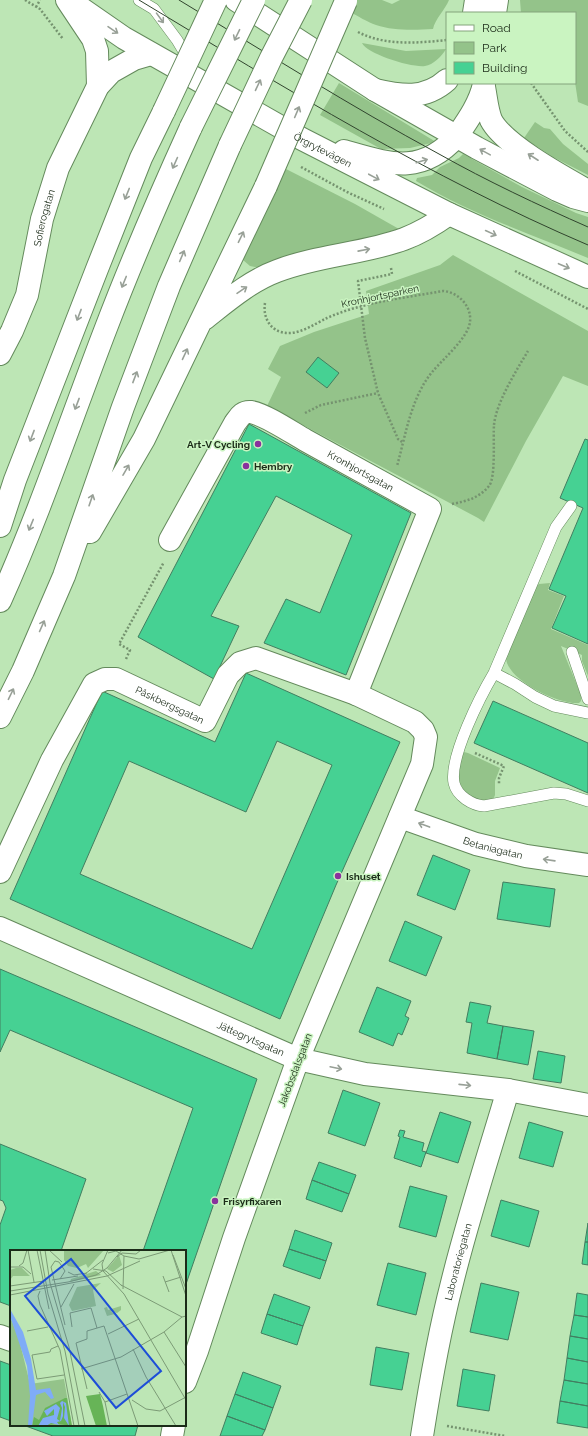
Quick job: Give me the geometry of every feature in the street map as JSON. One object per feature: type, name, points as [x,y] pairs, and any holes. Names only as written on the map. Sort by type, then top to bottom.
[{"type":"main road","name":"Örgrytevägen","points":[[68,0],[124,38],[302,139],[449,214],[588,277]]},
{"type":"main road","name":"Sofierogatan","points":[[68,0],[93,39],[97,51],[98,86]]},
{"type":"main road","points":[[0,526],[15,480],[141,158],[216,0]]},
{"type":"main road","points":[[236,0],[375,90],[507,164],[557,190],[573,197],[588,201]]},
{"type":"main road","points":[[0,601],[34,518],[116,303],[149,222],[191,127],[254,0]]},
{"type":"main road","points":[[0,717],[23,671],[64,576],[123,407],[169,286],[230,145],[271,58],[301,0]]},
{"type":"main road","points":[[64,576],[144,440],[266,186],[346,1]]},
{"type":"main road","name":"Sofierogatan","points":[[0,354],[12,331],[27,295],[42,219],[58,168],[98,86],[111,72],[134,59],[151,54]]},
{"type":"main road","points":[[375,90],[411,96],[421,95],[434,90],[446,81]]},
{"type":"main road","points":[[302,139],[365,157],[395,163],[417,163],[438,154],[449,146],[472,114],[484,85]]},
{"type":"main road","points":[[484,85],[491,119],[497,130],[519,148],[588,191]]},
{"type":"main road","points":[[200,322],[226,301],[253,283],[276,271],[327,256],[367,249],[404,239],[426,229],[449,214]]},
{"type":"main road","name":"Kronhjortsgatan","points":[[170,540],[235,424],[242,414],[250,412],[288,430],[430,509]]},
{"type":"main road","points":[[356,694],[430,509]]},
{"type":"main road","name":"Påskbergsgatan","points":[[116,679],[205,721],[228,675],[240,663],[256,658],[356,694],[416,722],[423,730],[426,737],[422,764]]},
{"type":"main road","points":[[0,872],[52,760],[94,684],[105,679],[116,679]]},
{"type":"main road","name":"Jakobsdalsgatan","points":[[186,1379],[197,1351],[234,1238],[298,1059],[422,764]]},
{"type":"main road","name":"Betaniagatan","points":[[400,817],[476,844],[526,856],[588,865]]},
{"type":"main road","name":"Jättegrytsgatan","points":[[0,928],[298,1059],[365,1074],[508,1090],[588,1105]]},
{"type":"main road","name":"Laboratoriegatan","points":[[424,1429],[430,1390],[452,1284],[473,1205],[508,1090]]},
{"type":"main road","points":[[0,1336],[10,1340]]},
{"type":"main road","points":[[172,1436],[174,1426]]},
{"type":"lane","points":[[139,0],[154,9],[177,40],[204,83]]},
{"type":"lane","points":[[571,506],[556,527],[494,673],[484,689],[460,746],[456,760],[454,784],[465,798],[477,805],[484,806],[554,793],[566,794],[588,801]]},
{"type":"lane","points":[[572,652],[588,699]]},
{"type":"lane","points":[[494,673],[535,697],[554,706],[588,713]]},
{"type":"path","points":[[36,7],[40,0]]},
{"type":"path","points":[[352,29],[364,35],[390,42],[414,44],[446,40]]},
{"type":"path","points":[[533,84],[565,132],[588,152]]},
{"type":"path","points":[[392,274],[358,281],[366,338],[378,393],[398,440],[402,442]]},
{"type":"path","name":"Kronhjortsparken","points":[[266,299],[264,309],[265,318],[274,328],[281,332],[290,333],[300,331],[342,312],[362,306],[443,291],[449,291],[458,296],[464,302],[470,315],[470,324],[444,360],[426,381],[415,404],[402,442],[401,454],[390,487]]},
{"type":"path","points":[[430,509],[472,500],[490,485],[492,475],[494,424],[503,395],[528,351]]},
{"type":"path","points":[[288,430],[295,418],[321,405],[378,393]]},
{"type":"path","points":[[116,679],[130,650],[119,644],[174,543],[170,540]]},
{"type":"path","points":[[460,746],[504,766],[499,778],[501,802]]},
{"type":"path","points":[[424,1429],[505,1436]]},
{"type":"green space","points":[[357,0],[382,0],[392,4],[400,0],[449,0],[433,29],[412,30],[383,27],[373,24],[350,12]]},
{"type":"green space","points":[[520,0],[588,0],[588,106],[578,102],[575,84],[576,12],[521,12]]},
{"type":"green space","points":[[362,43],[406,51],[446,49],[434,62],[425,66],[419,66],[401,63],[381,56],[372,52]]},
{"type":"green space","points":[[339,83],[436,142],[410,148],[381,149],[320,115]]},
{"type":"green space","points":[[535,122],[544,128],[550,129],[563,144],[588,164],[588,175],[553,157],[524,138]]},
{"type":"green space","points":[[463,154],[522,187],[576,213],[588,217],[588,258],[478,213],[416,181],[417,178],[432,175],[440,167],[459,158]]},
{"type":"green space","points":[[286,169],[355,204],[399,229],[372,240],[260,268],[250,266],[243,260]]},
{"type":"green space","points":[[453,255],[588,331],[588,386],[563,376],[526,441],[484,522],[267,406],[281,377],[268,369],[280,346],[314,332],[369,314],[366,291],[440,265]]},
{"type":"green space","points":[[550,583],[548,590],[564,596],[551,629],[588,645],[588,676],[582,661],[582,655],[561,646],[581,695],[581,701],[579,703],[559,700],[534,689],[523,682],[508,665],[506,656],[536,586],[539,584]]},
{"type":"green space","points":[[464,752],[500,768],[495,781],[495,795],[493,800],[478,801],[465,794],[458,775],[462,753]]},
{"type":"building","points":[[318,357],[339,373],[327,388],[306,372]]},
{"type":"building","points":[[249,424],[411,513],[346,675],[264,643],[286,599],[320,613],[352,535],[276,496],[211,616],[239,626],[214,679],[138,637]]},
{"type":"building","points":[[585,439],[588,440],[588,644],[552,628],[566,596],[549,589],[583,508],[560,498]]},
{"type":"building","points":[[246,673],[400,742],[336,885],[280,1019],[10,899],[102,691],[215,742]],"holes":[[[277,741],[332,765],[252,949],[80,874],[129,761],[246,812]]]},
{"type":"building","points":[[493,701],[588,743],[588,793],[474,743]]},
{"type":"building","points":[[433,855],[470,870],[455,910],[417,895]]},
{"type":"building","points":[[503,882],[555,889],[550,927],[497,919]]},
{"type":"building","points":[[405,921],[442,937],[426,976],[389,961]]},
{"type":"building","points":[[0,969],[257,1079],[186,1284],[186,1250],[143,1250],[193,1108],[10,1030],[0,1052]]},
{"type":"building","points":[[377,987],[411,1001],[405,1016],[409,1018],[402,1035],[398,1033],[393,1046],[359,1032]]},
{"type":"building","points":[[470,1002],[491,1006],[487,1023],[503,1026],[497,1059],[467,1053],[472,1023],[466,1022]]},
{"type":"building","points":[[503,1026],[534,1031],[528,1065],[497,1059]]},
{"type":"building","points":[[538,1051],[565,1056],[561,1083],[533,1079]]},
{"type":"building","points":[[343,1090],[380,1103],[365,1146],[328,1133]]},
{"type":"building","points":[[440,1112],[471,1122],[458,1163],[426,1153]]},
{"type":"building","points":[[529,1122],[563,1132],[553,1167],[519,1158]]},
{"type":"building","points":[[400,1130],[405,1131],[403,1137],[424,1143],[422,1151],[426,1152],[421,1167],[394,1158],[400,1137],[398,1136]]},
{"type":"building","points":[[0,1144],[86,1179],[61,1250],[10,1250],[10,1306],[0,1302],[0,1225],[6,1208],[3,1201],[0,1200]]},
{"type":"building","points":[[319,1162],[356,1175],[349,1194],[312,1180]]},
{"type":"building","points":[[312,1180],[349,1194],[342,1212],[306,1199]]},
{"type":"building","points":[[410,1186],[447,1196],[436,1237],[399,1227]]},
{"type":"building","points":[[501,1200],[539,1211],[529,1247],[491,1236]]},
{"type":"building","points":[[588,1223],[588,1242],[585,1242]]},
{"type":"building","points":[[295,1230],[332,1243],[326,1261],[289,1249]]},
{"type":"building","points":[[585,1242],[588,1242],[588,1265],[582,1264]]},
{"type":"building","points":[[289,1249],[326,1261],[320,1279],[283,1266]]},
{"type":"building","points":[[388,1263],[426,1273],[416,1315],[377,1305]]},
{"type":"building","points":[[481,1283],[519,1292],[508,1340],[470,1332]]},
{"type":"building","points":[[577,1293],[588,1295],[588,1317],[574,1315]]},
{"type":"building","points":[[274,1294],[310,1307],[303,1326],[267,1314]]},
{"type":"building","points":[[267,1314],[303,1326],[297,1345],[261,1333]]},
{"type":"building","points":[[574,1315],[588,1317],[588,1339],[570,1336]]},
{"type":"building","points":[[570,1336],[588,1339],[588,1362],[567,1358]]},
{"type":"building","points":[[376,1347],[409,1353],[402,1390],[370,1385]]},
{"type":"building","points":[[567,1358],[588,1362],[588,1384],[564,1380]]},
{"type":"building","points":[[0,1361],[10,1365],[10,1421],[0,1417]]},
{"type":"building","points":[[463,1369],[495,1375],[489,1411],[457,1406]]},
{"type":"building","points":[[243,1372],[281,1386],[273,1408],[235,1394]]},
{"type":"building","points":[[564,1380],[588,1384],[588,1406],[560,1401]]},
{"type":"building","points":[[235,1394],[273,1408],[265,1430],[227,1416]]},
{"type":"building","points":[[560,1401],[588,1406],[588,1428],[557,1423]]},
{"type":"building","points":[[227,1416],[265,1430],[262,1436],[220,1436]]},
{"type":"building","points":[[26,1426],[138,1426],[135,1436],[53,1436]]},
{"type":"tram line","points":[[139,0],[304,99],[415,161],[472,191],[588,245]]},
{"type":"tram line","points":[[179,0],[406,136],[494,183],[588,227]]},
{"type":"place","name":"Art-V Cycling","points":[[258,444]]},
{"type":"place","name":"Hembry","points":[[246,466]]},
{"type":"place","name":"Ishuset","points":[[338,876]]},
{"type":"place","name":"Frisyrfixaren","points":[[215,1201]]}]
